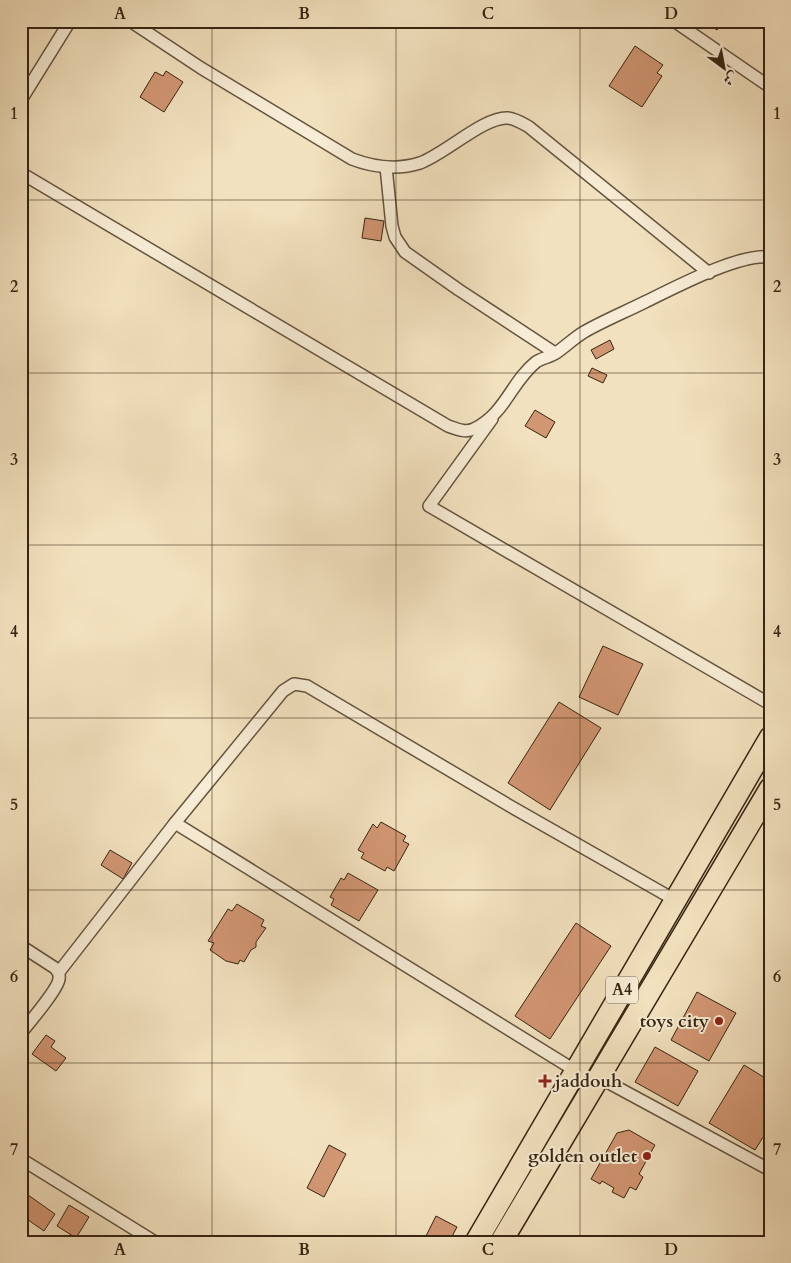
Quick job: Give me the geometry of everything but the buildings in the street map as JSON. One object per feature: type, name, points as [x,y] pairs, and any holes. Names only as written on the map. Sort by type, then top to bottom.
[{"type":"highway","name":"A4","points":[[476,1242],[770,738]]},
{"type":"highway","name":"A4","points":[[501,1242],[770,789]]},
{"type":"street","points":[[21,100],[70,21]]},
{"type":"street","points":[[130,21],[201,68],[352,159],[368,165],[386,167],[418,164],[432,158],[477,129],[495,120],[507,118],[517,120],[529,127],[710,273]]},
{"type":"street","points":[[674,21],[770,87]]},
{"type":"street","points":[[386,167],[392,226],[395,237],[405,252],[556,353]]},
{"type":"street","points":[[21,173],[448,426],[466,431],[473,429],[498,411]]},
{"type":"street","points":[[770,257],[748,258],[666,292],[584,332],[556,353],[537,361],[527,370],[429,506],[770,704]]},
{"type":"street","points":[[59,972],[175,823],[283,691],[294,684],[300,684],[676,900]]},
{"type":"street","points":[[175,823],[576,1070]]},
{"type":"street","points":[[21,946],[49,963],[59,972],[60,978],[21,1033]]},
{"type":"street","points":[[598,1077],[770,1170]]},
{"type":"street","points":[[21,1159],[155,1242]]},
{"type":"place","name":"toys city","points":[[719,1021]]},
{"type":"place","name":"jaddouh","points":[[545,1081]]},
{"type":"place","name":"golden outlet","points":[[647,1156]]}]
